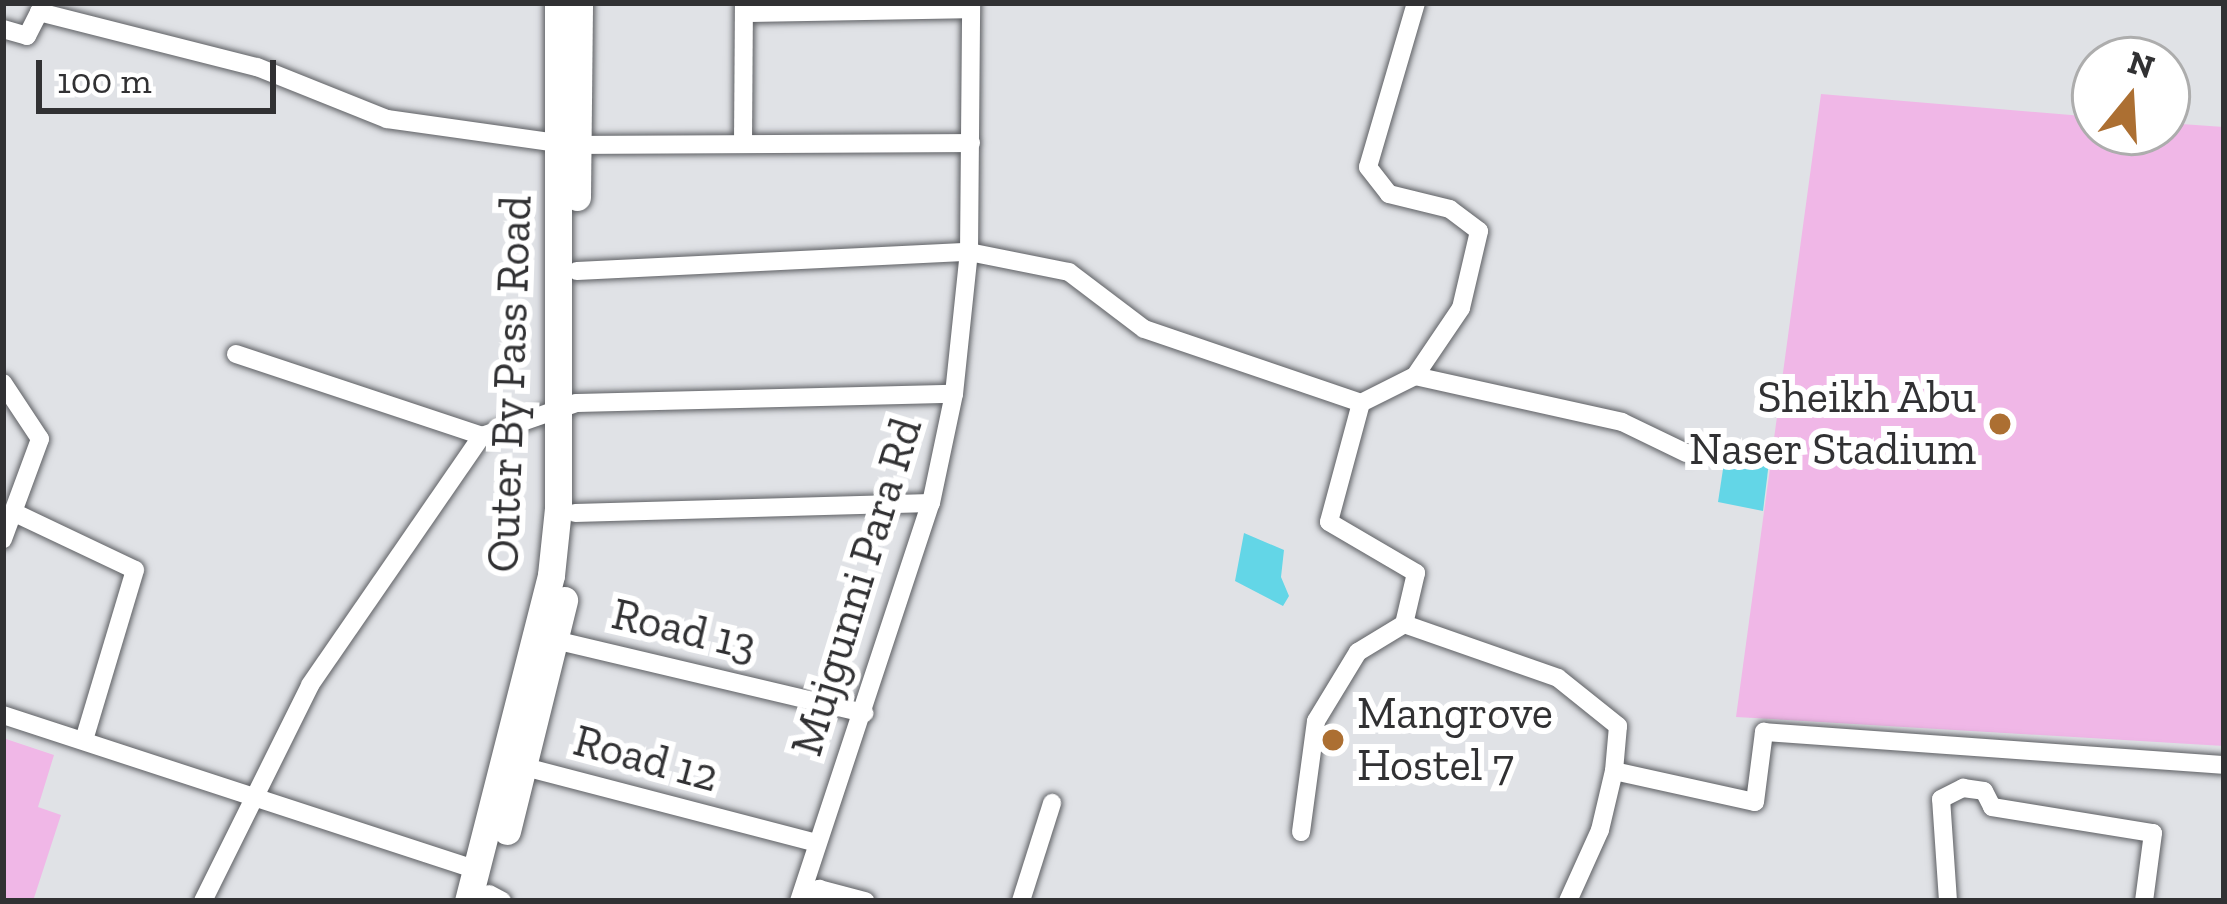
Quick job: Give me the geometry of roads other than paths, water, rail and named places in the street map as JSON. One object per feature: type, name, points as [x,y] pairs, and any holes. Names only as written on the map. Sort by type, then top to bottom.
[{"type":"main road","name":"Outer By Pass Road","points":[[485,893],[551,575],[567,405],[577,271],[558,3]]},
{"type":"main road","name":"Outer By Pass Road","points":[[485,893],[525,767],[555,640],[575,513],[567,405],[567,144],[578,3]]},
{"type":"street","points":[[577,271],[969,252],[1069,272],[1144,329],[1361,404],[1415,376],[1461,308],[1479,232],[1450,209],[1389,194],[1368,166],[1416,3]]},
{"type":"street","points":[[743,143],[744,8],[971,6]]},
{"type":"street","name":"Mujgunni Para Rd","points":[[800,901],[931,502],[954,394],[969,252],[971,6]]},
{"type":"street","points":[[3,29],[27,36],[39,12],[257,67],[387,119],[567,144],[971,143]]},
{"type":"street","points":[[236,354],[482,436]]},
{"type":"street","points":[[1415,376],[1622,422],[1686,453]]},
{"type":"street","points":[[3,383],[40,439],[3,539]]},
{"type":"street","points":[[203,901],[350,620],[482,436],[567,405],[954,394]]},
{"type":"street","points":[[1300,832],[1324,705],[1358,652],[1404,624],[1416,573],[1329,522],[1361,404]]},
{"type":"street","points":[[575,513],[931,502]]},
{"type":"street","points":[[13,512],[135,570],[84,740]]},
{"type":"street","points":[[1404,624],[1558,678],[1618,726],[1614,771],[1600,830],[1568,901]]},
{"type":"street","name":"Road 13","points":[[555,640],[865,713]]},
{"type":"street","points":[[3,715],[257,794],[485,893]]},
{"type":"street","points":[[1614,771],[1755,802],[1764,732],[2224,765]]},
{"type":"street","name":"Road 12","points":[[525,767],[818,843]]},
{"type":"street","points":[[1948,901],[1941,799],[1963,788],[1984,791],[1992,807],[2153,833],[2144,901]]},
{"type":"street","points":[[1021,901],[1052,803]]},
{"type":"street","points":[[800,901],[819,889],[865,901]]},
{"type":"water","points":[[1744,453],[1769,462],[1763,511],[1718,502],[1725,456]]},
{"type":"water","points":[[1244,533],[1284,550],[1281,577],[1289,596],[1283,606],[1235,581]]},
{"type":"place","name":"Sheikh Abu Naser Stadium","points":[[2000,424]]},
{"type":"place","name":"Mangrove Hostel 7","points":[[1333,740]]}]
